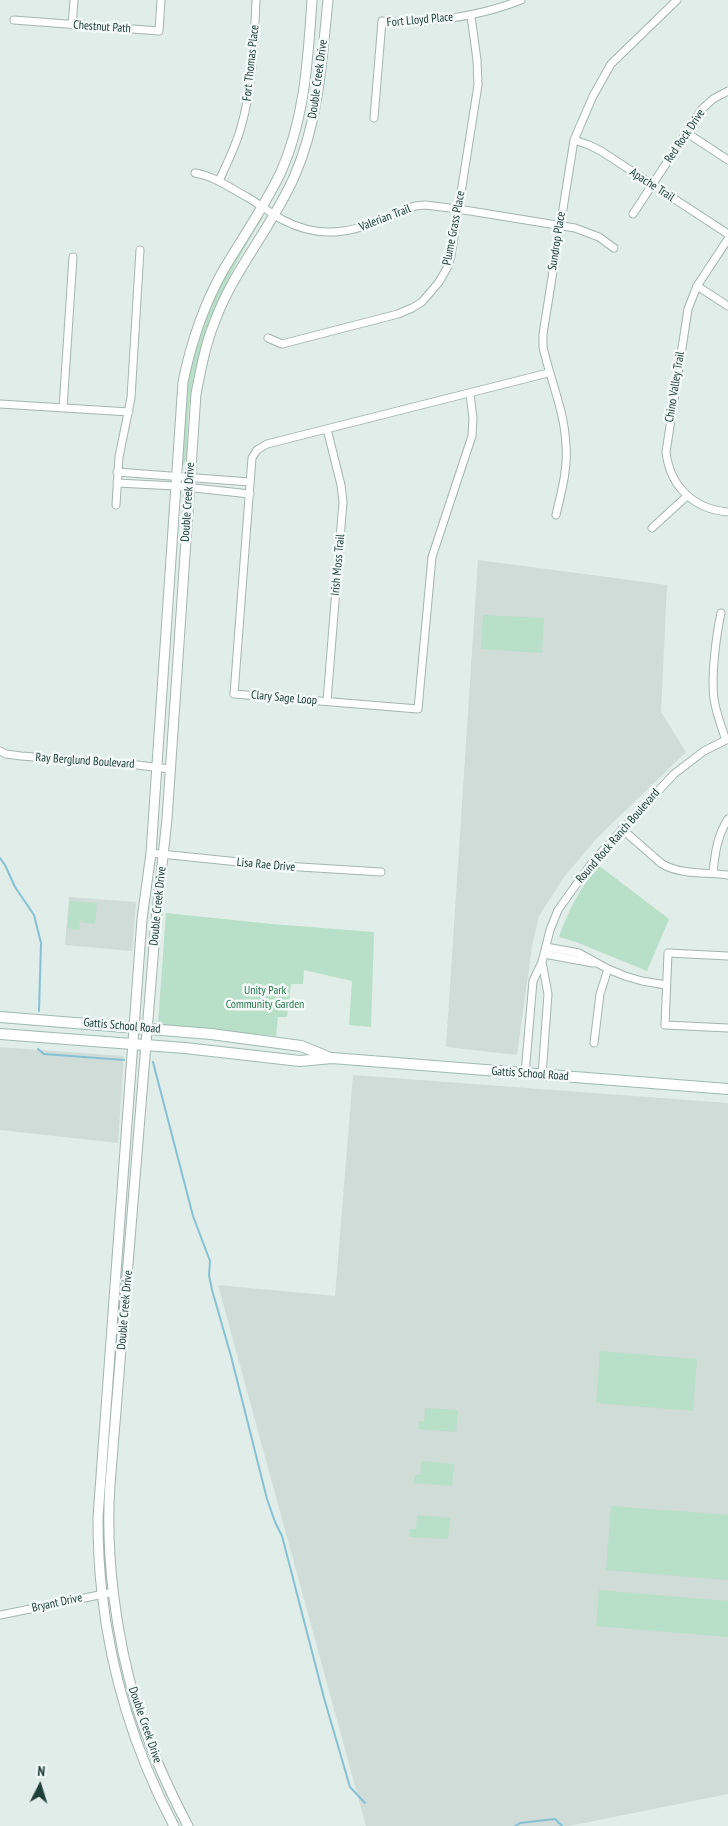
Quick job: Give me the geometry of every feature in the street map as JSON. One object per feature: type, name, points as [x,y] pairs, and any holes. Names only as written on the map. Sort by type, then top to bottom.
[{"type":"main road","name":"Gattis School Road","points":[[0,1017],[211,1034],[301,1046],[332,1058]]},
{"type":"main road","name":"Gattis School Road","points":[[0,1034],[185,1048],[300,1061],[332,1058],[728,1089]]},
{"type":"street","points":[[72,25],[74,0]]},
{"type":"street","name":"Chestnut Path","points":[[14,20],[159,31],[161,0]]},
{"type":"street","name":"Fort Thomas Place","points":[[219,181],[238,139],[248,98],[252,75],[256,0]]},
{"type":"street","name":"Double Creek Drive","points":[[174,1826],[153,1783],[128,1716],[112,1654],[102,1594],[98,1517],[132,1045],[142,919],[151,853],[183,382],[196,332],[217,282],[280,174],[289,150],[303,99],[312,0]]},
{"type":"street","name":"Double Creek Drive","points":[[188,1826],[162,1774],[137,1707],[122,1641],[114,1592],[110,1532],[110,1490],[156,920],[164,855],[196,394],[203,355],[215,319],[295,175],[316,111],[328,0]]},
{"type":"street","name":"Fort Lloyd Place","points":[[374,118],[382,21],[416,21],[471,16],[522,0]]},
{"type":"street","name":"Sundrop Place","points":[[556,515],[566,461],[566,446],[564,430],[548,373],[543,347],[543,334],[574,140],[593,96],[611,64],[677,0]]},
{"type":"street","name":"Plume Grass Place","points":[[268,338],[282,344],[398,314],[422,302],[439,282],[447,268],[478,85],[477,60],[471,16]]},
{"type":"street","name":"Red Rock Drive","points":[[633,214],[686,133],[709,102],[728,92]]},
{"type":"street","points":[[686,133],[728,160]]},
{"type":"street","name":"Apache Trail","points":[[574,140],[601,151],[728,234]]},
{"type":"street","name":"Valerian Trail","points":[[195,173],[210,176],[274,215],[310,231],[344,232],[415,206],[424,205],[560,225],[599,237],[614,248]]},
{"type":"street","name":"Chino Valley Trail","points":[[728,239],[697,286],[688,309],[666,452],[670,473],[686,496],[706,508],[728,512]]},
{"type":"street","points":[[116,505],[117,472],[129,412],[140,250]]},
{"type":"street","points":[[62,408],[73,257]]},
{"type":"street","points":[[697,286],[728,306]]},
{"type":"street","name":"Clary Sage Loop","points":[[470,394],[473,418],[472,436],[432,557],[418,709],[234,694],[252,458],[261,446],[548,373]]},
{"type":"street","points":[[0,404],[129,412]]},
{"type":"street","name":"Irish Moss Trail","points":[[327,429],[341,485],[343,502],[327,701]]},
{"type":"street","points":[[117,472],[250,482]]},
{"type":"street","points":[[140,484],[141,474]]},
{"type":"street","points":[[117,484],[176,486],[250,494]]},
{"type":"street","points":[[652,528],[686,496]]},
{"type":"street","points":[[721,613],[717,631],[713,696],[718,717],[727,739]]},
{"type":"street","name":"Round Rock Ranch Boulevard","points":[[525,1074],[532,987],[558,910],[594,861],[674,774],[704,751],[727,739]]},
{"type":"street","name":"Ray Berglund Boulevard","points":[[0,751],[6,754],[21,756],[170,769]]},
{"type":"street","points":[[712,873],[716,845],[722,828],[728,819]]},
{"type":"street","points":[[622,829],[662,864],[670,868],[728,874]]},
{"type":"street","name":"Lisa Rae Drive","points":[[151,853],[268,865],[381,872]]},
{"type":"street","points":[[544,954],[579,953],[608,969],[642,981],[666,985]]},
{"type":"street","points":[[728,956],[668,953],[665,1024],[728,1028]]},
{"type":"street","name":"Round Rock Ranch Boulevard","points":[[542,1075],[548,994],[544,954]]},
{"type":"street","points":[[594,1043],[600,994],[608,969]]},
{"type":"street","name":"Bryant Drive","points":[[0,1615],[114,1592]]},
{"type":"shaded area","points":[[478,560],[667,585],[661,712],[686,752],[596,839],[564,877],[539,916],[532,946],[517,1055],[446,1047]]},
{"type":"shaded area","points":[[69,897],[136,902],[132,951],[65,945]]},
{"type":"shaded area","points":[[0,1047],[124,1056],[118,1143],[0,1130]]},
{"type":"shaded area","points":[[353,1075],[728,1103],[728,1794],[569,1826],[366,1826],[218,1285],[335,1296]]},
{"type":"green space","points":[[262,216],[226,283],[208,328],[195,375],[189,407],[186,460],[181,469],[184,396],[194,347],[212,302]]},
{"type":"green space","points":[[483,615],[544,618],[542,653],[481,649]]},
{"type":"green space","points":[[598,865],[669,919],[647,971],[559,937],[576,899]]},
{"type":"green space","points":[[70,901],[97,903],[95,924],[81,922],[80,920],[79,930],[67,928]]},
{"type":"green space","name":"Unity Park Community Garden","points":[[166,913],[374,932],[371,1027],[349,1025],[352,981],[304,970],[303,984],[291,984],[287,1017],[278,1017],[276,1036],[158,1024]]},
{"type":"green space","points":[[600,1351],[697,1359],[693,1411],[596,1403]]},
{"type":"green space","points":[[425,1408],[458,1410],[456,1432],[418,1429],[419,1421],[424,1421]]},
{"type":"green space","points":[[421,1461],[454,1464],[452,1486],[414,1483],[415,1475],[420,1475]]},
{"type":"green space","points":[[611,1506],[728,1515],[728,1580],[606,1570]]},
{"type":"green space","points":[[417,1515],[450,1518],[448,1539],[410,1537],[410,1529],[416,1529]]},
{"type":"green space","points":[[599,1590],[728,1601],[728,1637],[596,1626]]},
{"type":"waterway","points":[[0,858],[15,887],[34,915],[41,943],[39,1011]]},
{"type":"waterway","points":[[38,1049],[44,1054],[124,1060]]},
{"type":"waterway","points":[[153,1062],[193,1216],[210,1261],[209,1275],[212,1290],[231,1356],[267,1499],[282,1536],[324,1698],[350,1787],[365,1803]]},
{"type":"waterway","points":[[515,1826],[520,1823],[555,1819],[562,1826]]}]
